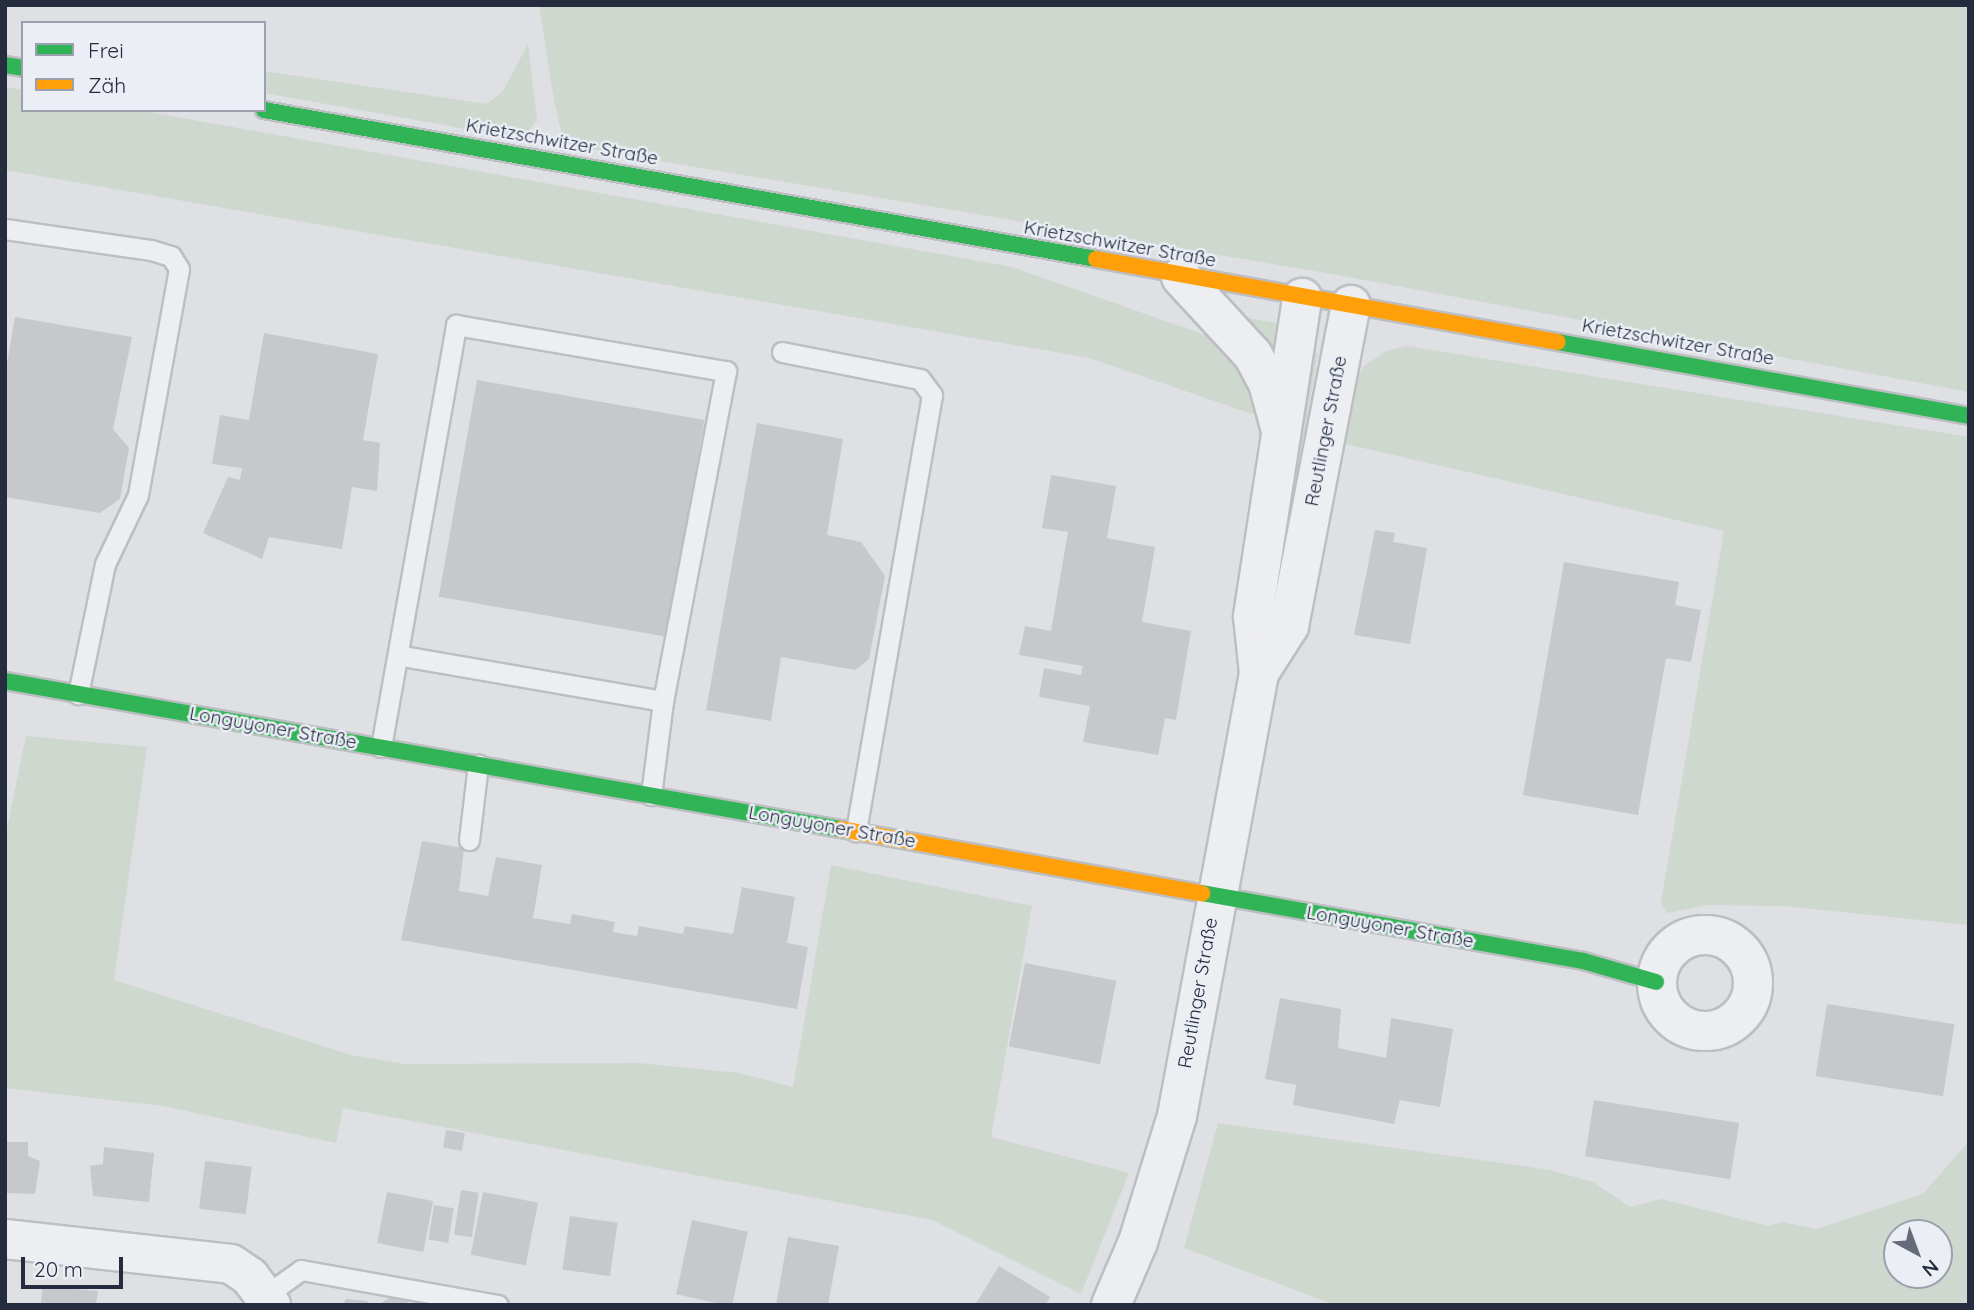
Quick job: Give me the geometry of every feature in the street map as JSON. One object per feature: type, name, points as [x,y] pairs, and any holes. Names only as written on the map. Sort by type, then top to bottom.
[{"type":"main road","name":"Krietzschwitzer Straße","points":[[266,110],[1181,277],[1969,416]]},
{"type":"main road","name":"Longuyoner Straße","points":[[5,681],[1583,961],[1656,982]]},
{"type":"street","name":"Reutlinger Straße","points":[[1181,277],[1253,355],[1268,383],[1283,439]]},
{"type":"street","name":"Reutlinger Straße","points":[[1111,1305],[1138,1242],[1177,1116],[1215,895],[1259,673],[1253,616],[1283,439],[1302,298]]},
{"type":"street","name":"Reutlinger Straße","points":[[1259,673],[1289,626],[1351,305]]},
{"type":"street","points":[[5,1239],[231,1264],[269,1300]]},
{"type":"lane","points":[[5,229],[151,250],[171,256],[179,269],[138,495],[105,564],[78,694]]},
{"type":"lane","points":[[381,747],[456,325],[726,371],[663,701],[651,795]]},
{"type":"lane","points":[[782,352],[920,379],[932,395],[856,831]]},
{"type":"lane","points":[[398,655],[663,701]]},
{"type":"lane","points":[[469,840],[478,765]]},
{"type":"lane","points":[[269,1300],[301,1270],[498,1305]]},
{"type":"shaded area","points":[[539,5],[1969,5],[1969,392],[1327,273],[571,146],[562,135],[554,100]]},
{"type":"shaded area","points":[[528,44],[537,119],[523,139],[266,93],[266,71],[487,104],[503,91]]},
{"type":"shaded area","points":[[5,87],[21,90],[21,112],[149,112],[1012,267],[1211,337],[1241,366],[1267,419],[1089,358],[5,170]]},
{"type":"shaded area","points":[[1249,318],[1282,324],[1273,357],[1249,321]]},
{"type":"shaded area","points":[[1407,346],[1969,437],[1969,925],[1783,906],[1709,905],[1667,913],[1661,903],[1724,531],[1337,442],[1351,389],[1364,366],[1386,351]]},
{"type":"shaded area","points":[[1311,352],[1318,353],[1273,617],[1267,616]]},
{"type":"shaded area","points":[[26,736],[147,747],[114,980],[351,1055],[405,1064],[638,1063],[739,1073],[793,1087],[831,865],[1032,906],[991,1137],[1129,1173],[1081,1294],[932,1220],[343,1108],[336,1143],[163,1106],[5,1088],[5,838]]},
{"type":"shaded area","points":[[1218,1123],[1550,1170],[1593,1182],[1630,1207],[1662,1199],[1768,1226],[1782,1222],[1816,1229],[1923,1194],[1969,1141],[1969,1305],[1335,1305],[1184,1248]]},
{"type":"building","points":[[15,317],[132,337],[113,429],[129,448],[120,499],[100,513],[5,497],[5,374]]},
{"type":"building","points":[[264,333],[378,354],[363,440],[380,443],[377,491],[352,487],[342,549],[269,537],[262,559],[203,533],[228,477],[240,480],[242,468],[212,464],[220,415],[249,420]]},
{"type":"building","points":[[477,380],[704,420],[666,637],[439,597]]},
{"type":"building","points":[[757,423],[843,439],[827,535],[861,542],[885,576],[869,659],[855,670],[781,657],[771,721],[706,710]]},
{"type":"building","points":[[1051,475],[1116,486],[1107,538],[1155,547],[1142,622],[1191,631],[1176,720],[1165,718],[1158,755],[1083,742],[1090,706],[1039,697],[1044,668],[1081,675],[1083,666],[1019,655],[1025,626],[1051,631],[1068,532],[1042,528]]},
{"type":"building","points":[[1375,530],[1395,533],[1393,542],[1427,548],[1410,644],[1354,635]]},
{"type":"building","points":[[1564,562],[1679,582],[1675,605],[1701,610],[1691,662],[1666,658],[1638,815],[1523,795]]},
{"type":"building","points":[[422,841],[464,848],[459,891],[488,896],[496,857],[542,865],[533,918],[570,924],[572,914],[615,922],[613,932],[637,936],[639,926],[683,934],[685,926],[733,934],[742,887],[795,897],[787,943],[808,947],[797,1009],[401,940]]},
{"type":"building","points":[[1025,963],[1116,981],[1100,1064],[1009,1046]]},
{"type":"building","points":[[1280,998],[1341,1009],[1338,1048],[1386,1058],[1391,1018],[1453,1029],[1440,1107],[1400,1100],[1394,1124],[1293,1105],[1296,1085],[1265,1079]]},
{"type":"building","points":[[1827,1004],[1954,1024],[1943,1096],[1816,1076]]},
{"type":"building","points":[[1594,1100],[1739,1123],[1730,1179],[1585,1156]]},
{"type":"building","points":[[446,1130],[465,1133],[462,1151],[443,1148]]},
{"type":"building","points":[[5,1142],[28,1142],[28,1156],[40,1161],[35,1194],[5,1193]]},
{"type":"building","points":[[104,1147],[154,1153],[149,1202],[93,1196],[90,1166],[103,1164]]},
{"type":"building","points":[[205,1161],[252,1167],[246,1214],[199,1209]]},
{"type":"building","points":[[461,1190],[479,1193],[472,1237],[454,1234]]},
{"type":"building","points":[[387,1192],[433,1201],[423,1252],[377,1243]]},
{"type":"building","points":[[483,1192],[538,1203],[526,1266],[471,1255]]},
{"type":"building","points":[[434,1205],[454,1208],[448,1243],[429,1240]]},
{"type":"building","points":[[570,1216],[618,1223],[610,1276],[562,1269]]},
{"type":"building","points":[[692,1220],[748,1232],[732,1305],[676,1294]]},
{"type":"building","points":[[788,1237],[839,1246],[828,1305],[776,1305]]},
{"type":"building","points":[[999,1266],[1050,1297],[1045,1305],[975,1305]]},
{"type":"building","points":[[42,1286],[98,1291],[96,1305],[41,1305]]},
{"type":"building","points":[[392,1296],[404,1298],[410,1305],[379,1305]]},
{"type":"building","points":[[346,1299],[367,1301],[370,1305],[343,1305]]},
{"type":"traffic: fast","points":[[5,65],[21,68]]},
{"type":"traffic: fast","points":[[266,110],[1096,259]]},
{"type":"traffic: fast","points":[[1558,342],[1969,416]]},
{"type":"traffic: fast","points":[[5,681],[841,829]]},
{"type":"traffic: fast","points":[[1202,893],[1583,961],[1656,982]]},
{"type":"traffic: slow","points":[[1096,259],[1558,342]]},
{"type":"traffic: slow","points":[[841,829],[1202,893]]}]
